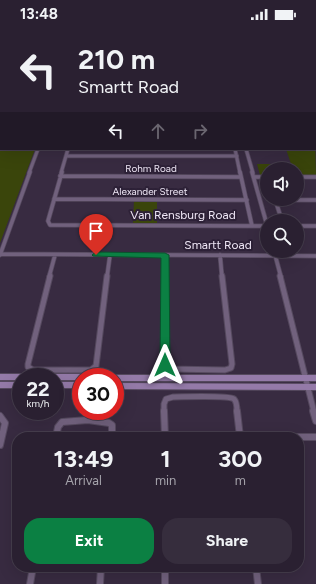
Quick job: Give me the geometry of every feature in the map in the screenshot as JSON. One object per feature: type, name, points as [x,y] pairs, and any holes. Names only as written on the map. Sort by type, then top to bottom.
[{"type":"main road","points":[[0,377],[12,377]]},
{"type":"main road","points":[[124,378],[316,378]]},
{"type":"main road","points":[[0,385],[12,385]]},
{"type":"main road","points":[[124,386],[316,387]]},
{"type":"street","points":[[0,255],[38,150]]},
{"type":"street","points":[[54,199],[68,150]]},
{"type":"street","points":[[235,150],[252,226]]},
{"type":"street","points":[[246,150],[264,214]]},
{"type":"street","points":[[66,156],[237,156]]},
{"type":"street","name":"Rohm Road","points":[[60,176],[241,177]]},
{"type":"street","points":[[254,177],[260,177]]},
{"type":"street","points":[[304,177],[316,177]]},
{"type":"street","name":"Alexander Street","points":[[54,199],[247,200]]},
{"type":"street","name":"Van Rensburg Road","points":[[54,199],[48,221],[50,225],[260,226]]},
{"type":"street","points":[[304,200],[316,200]]},
{"type":"street","points":[[304,226],[316,226]]},
{"type":"street","name":"Smartt Road","points":[[0,255],[220,255],[260,254]]},
{"type":"street","points":[[54,255],[28,364],[30,369],[92,370],[96,366],[110,255]]},
{"type":"street","points":[[165,255],[165,365],[170,369],[226,370],[232,366],[220,255]]},
{"type":"street","name":"Smartt Road","points":[[304,255],[316,256]]},
{"type":"street","points":[[275,258],[316,421]]},
{"type":"street","points":[[165,432],[164,404],[166,399],[173,397],[222,397],[234,398],[239,432]]},
{"type":"street","points":[[0,416],[5,420],[5,425],[0,445]]},
{"type":"street","points":[[57,432],[62,422],[91,420],[110,423],[113,428],[113,432]]},
{"type":"street","points":[[304,437],[316,437]]},
{"type":"street","points":[[30,584],[32,572]]},
{"type":"street","points":[[100,584],[101,572]]},
{"type":"street","points":[[165,572],[165,584]]},
{"type":"street","points":[[257,572],[258,584]]},
{"type":"green space","points":[[0,150],[35,150],[0,243]]},
{"type":"green space","points":[[286,150],[315,150],[316,175],[304,175],[304,162],[290,162]]},
{"type":"green space","points":[[257,164],[260,164],[260,175]]},
{"type":"green space","points":[[134,200],[157,200],[157,223],[133,223]]},
{"type":"route","points":[[96,255],[165,255],[165,365]]}]
